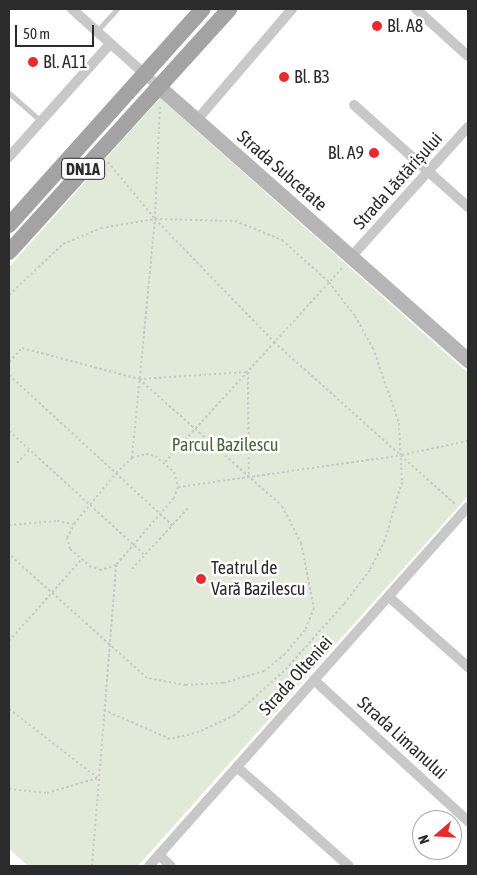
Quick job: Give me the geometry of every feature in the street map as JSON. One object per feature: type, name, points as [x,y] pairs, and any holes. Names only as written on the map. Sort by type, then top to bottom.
[{"type":"main road","name":"DN1A","points":[[9,224],[202,9]]},
{"type":"main road","name":"DN1A","points":[[9,252],[229,9]]},
{"type":"street","name":"Strada Subcetate","points":[[72,9],[349,260],[468,360]]},
{"type":"street","points":[[196,121],[292,9]]},
{"type":"street","points":[[416,9],[468,56]]},
{"type":"street","points":[[9,157],[110,44]]},
{"type":"street","points":[[354,104],[468,208]]},
{"type":"street","name":"Strada Lăstărișului","points":[[349,260],[468,126]]},
{"type":"street","name":"Strada Olteniei","points":[[149,866],[314,680],[467,512]]},
{"type":"street","points":[[389,597],[468,668]]},
{"type":"street","name":"Strada Limanului","points":[[314,680],[468,821]]},
{"type":"street","points":[[237,767],[349,866]]},
{"type":"street","points":[[159,855],[171,866]]},
{"type":"lane","points":[[97,32],[117,9]]},
{"type":"lane","points":[[9,93],[41,121]]},
{"type":"path","points":[[132,458],[155,219],[160,104]]},
{"type":"path","points":[[105,158],[155,219],[274,342],[467,512]]},
{"type":"path","points":[[9,295],[64,244],[101,228],[155,219],[235,221],[282,240],[329,282],[355,316],[373,348],[399,423],[402,482],[396,511],[370,570],[344,604],[284,671],[235,715],[199,732],[170,739],[104,710]]},
{"type":"path","points":[[165,462],[349,260]]},
{"type":"path","points":[[9,362],[22,348],[139,379],[248,372]]},
{"type":"path","points":[[248,372],[249,477]]},
{"type":"path","points":[[9,375],[172,525]]},
{"type":"path","points":[[9,554],[147,678],[186,685],[223,683],[264,671],[286,654],[304,630],[314,608],[310,581],[301,543],[282,506],[197,428],[139,379]]},
{"type":"path","points":[[9,431],[145,555]]},
{"type":"path","points":[[178,487],[402,456],[468,441]]},
{"type":"path","points":[[17,463],[29,450]]},
{"type":"path","points":[[146,454],[165,462],[174,472],[178,487],[162,515],[134,546],[116,565],[101,570],[81,560],[70,549],[67,538],[74,524],[116,473],[132,458],[146,454]]},
{"type":"path","points":[[132,569],[188,508]]},
{"type":"path","points":[[9,525],[56,521],[74,524]]},
{"type":"path","points":[[9,641],[81,560]]},
{"type":"path","points":[[92,866],[116,565]]},
{"type":"path","points":[[9,709],[98,778]]},
{"type":"path","points":[[9,789],[47,793],[98,778]]},
{"type":"green space","name":"Parcul Bazilescu","points":[[160,98],[468,373],[468,496],[138,866],[28,866],[9,849],[9,267]]},
{"type":"place","name":"Bl. A8","points":[[377,26]]},
{"type":"place","name":"Bl. A11","points":[[33,62]]},
{"type":"place","name":"Bl. B3","points":[[284,77]]},
{"type":"place","name":"Bl. A9","points":[[374,153]]},
{"type":"place","name":"Teatrul de Vară Bazilescu","points":[[201,579]]}]
